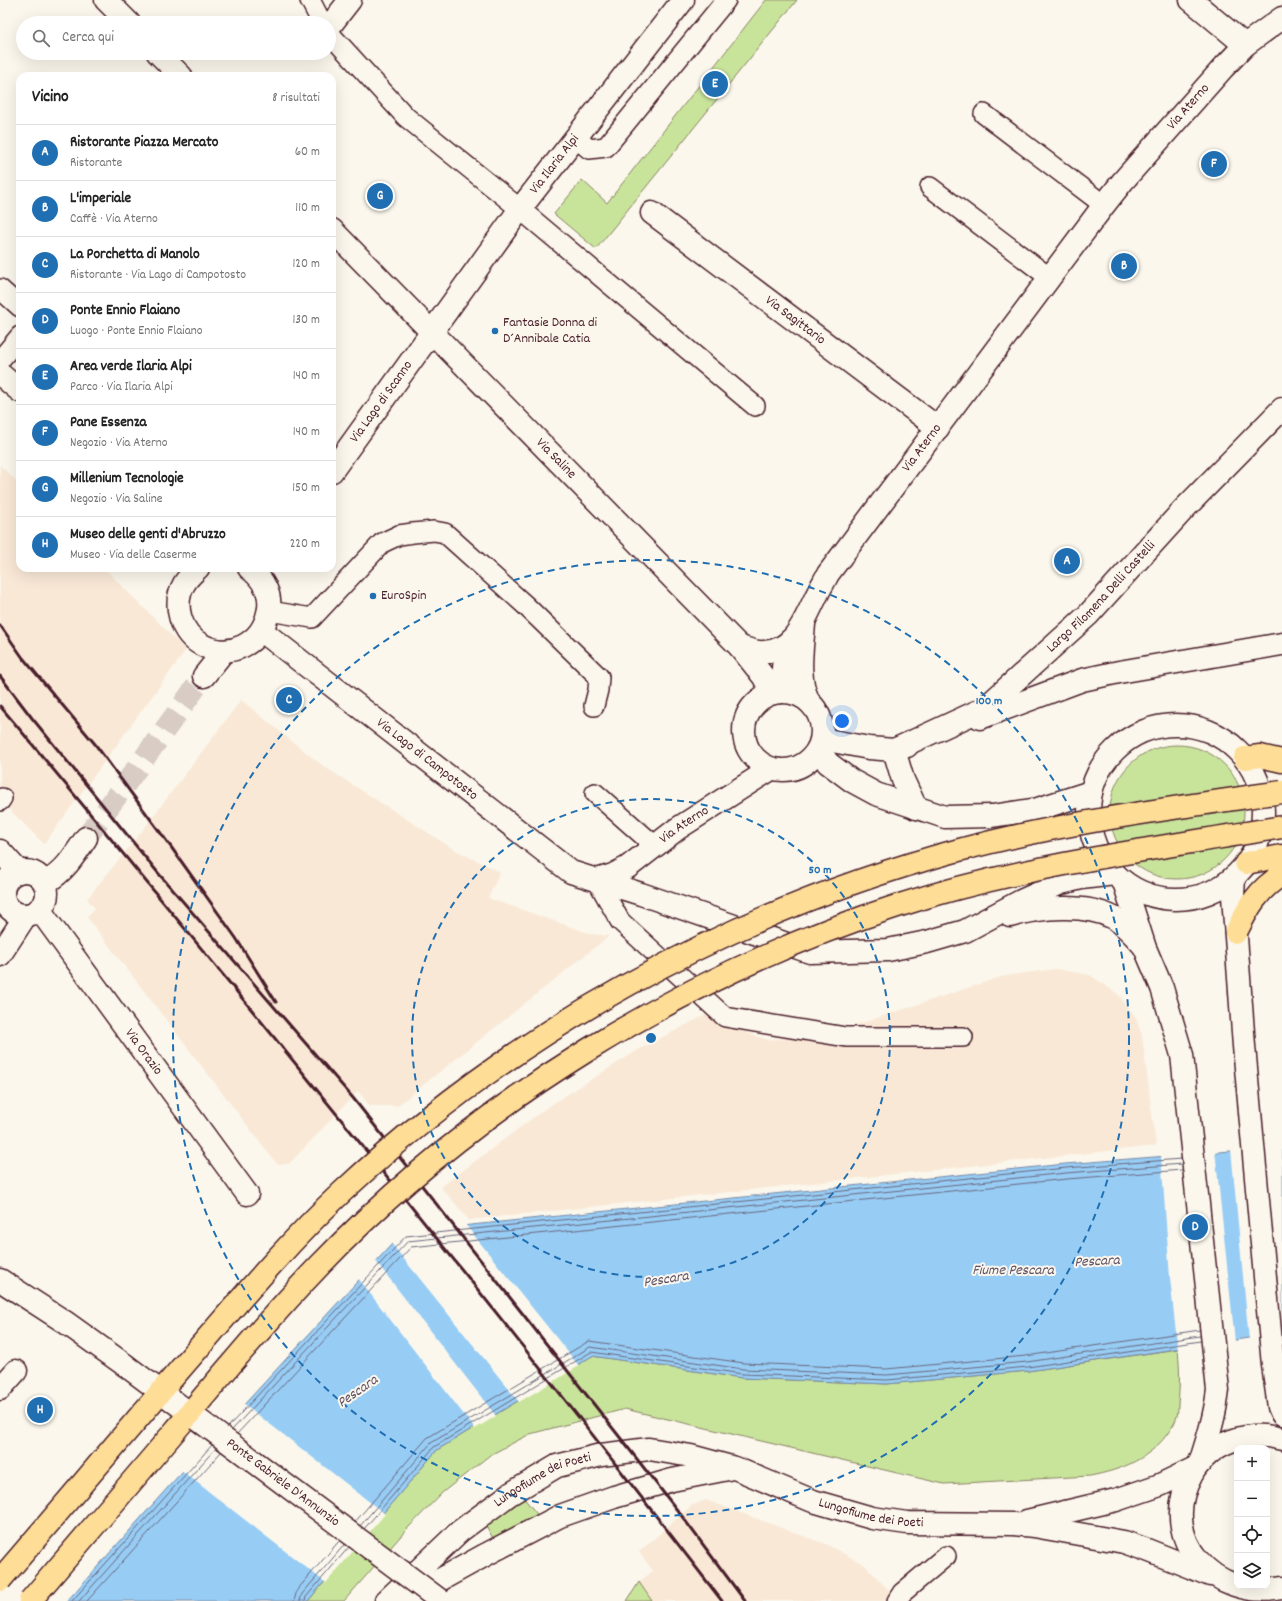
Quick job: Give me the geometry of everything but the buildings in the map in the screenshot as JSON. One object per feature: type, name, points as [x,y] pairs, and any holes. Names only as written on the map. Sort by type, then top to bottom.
[{"type":"highway","points":[[1245,758],[1260,756],[1282,761]]},
{"type":"highway","points":[[0,1580],[270,1266],[335,1199],[420,1125],[492,1071],[546,1034],[617,991],[706,944],[811,898],[873,876],[959,850],[1025,834],[1096,820],[1282,792]]},
{"type":"highway","points":[[30,1601],[256,1335],[322,1263],[382,1205],[447,1149],[529,1088],[573,1059],[616,1033],[715,978],[782,949],[900,905],[949,890],[1041,868],[1109,854],[1282,827]]},
{"type":"highway","points":[[1240,870],[1282,856]]},
{"type":"highway","points":[[1236,932],[1250,905],[1258,894],[1282,875]]},
{"type":"street","points":[[106,0],[122,16]]},
{"type":"street","points":[[336,18],[350,0]]},
{"type":"street","name":"Via Ilaria Alpi","points":[[432,333],[520,209],[683,0]]},
{"type":"street","points":[[1191,0],[1246,45]]},
{"type":"street","name":"Via Aterno","points":[[740,647],[756,652],[770,652],[784,646],[790,641],[804,624],[828,574],[1104,205],[1223,68],[1246,45],[1282,18]]},
{"type":"street","points":[[165,60],[177,72]]},
{"type":"street","name":"Via Sagittario","points":[[652,213],[938,428]]},
{"type":"street","name":"Via Saline","points":[[336,234],[740,647],[777,692]]},
{"type":"street","name":"Via Lago di Scanno","points":[[336,465],[432,333]]},
{"type":"street","points":[[0,374],[16,388]]},
{"type":"street","name":"Largo Filomena Delli Castelli","points":[[894,750],[985,708],[1088,615],[1184,509],[1282,409]]},
{"type":"street","points":[[191,572],[183,585],[180,596],[180,619],[192,638],[202,645],[212,649],[224,651],[245,646],[254,639],[265,621],[268,596],[266,588],[257,572]]},
{"type":"street","name":"Via Lago di Campotosto","points":[[265,621],[571,872],[810,952],[888,950],[946,938],[971,927]]},
{"type":"street","name":"Via Aterno","points":[[804,624],[801,678],[803,690],[808,700]]},
{"type":"street","name":"Via Aterno","points":[[777,692],[784,657],[790,641]]},
{"type":"street","name":"Largo Filomena Delli Castelli","points":[[820,744],[894,750],[1082,680],[1282,644]]},
{"type":"street","points":[[777,692],[790,692],[800,695],[808,700],[819,714],[822,722],[820,744],[812,758],[803,765],[793,769],[782,770],[771,769],[755,759],[750,752],[744,735],[744,725],[751,708],[764,696],[777,692]]},
{"type":"street","points":[[1182,724],[1206,730],[1227,741],[1245,758],[1257,780],[1263,804],[1263,816],[1258,841],[1253,853],[1240,870],[1214,890],[1191,898],[1180,899],[1156,897],[1145,893],[1119,878],[1105,863],[1097,850],[1089,822],[1088,806],[1091,792],[1100,769],[1115,750],[1134,735],[1157,727],[1182,724]]},
{"type":"street","points":[[820,744],[828,763],[852,781],[876,794],[945,817],[992,816],[1038,809],[1091,792]]},
{"type":"street","points":[[894,750],[903,780],[916,808]]},
{"type":"street","name":"Via Aterno","points":[[597,880],[628,868],[700,813],[771,769]]},
{"type":"street","points":[[44,883],[56,877],[86,838]]},
{"type":"street","points":[[0,851],[19,872]]},
{"type":"street","points":[[1240,870],[1233,896],[1244,1046],[1275,1382],[1279,1407],[1282,1414]]},
{"type":"street","points":[[0,955],[18,909],[46,897],[44,883],[31,872],[19,872],[13,875],[4,886],[4,900],[18,909]]},
{"type":"street","points":[[971,927],[1021,901],[1061,883],[1081,878],[1119,878]]},
{"type":"street","points":[[1119,878],[1145,948],[1162,988],[1182,1055],[1218,1390],[1212,1429],[1197,1465],[1187,1483],[1182,1499],[1180,1516],[1183,1533],[1189,1549],[1198,1563],[1210,1575],[1254,1601]]},
{"type":"street","points":[[971,927],[1034,910],[1050,908],[1078,909],[1113,918],[1130,930],[1145,948]]},
{"type":"street","name":"Via Orazio","points":[[18,909],[247,1194]]},
{"type":"street","name":"Ponte Gabriele D'Annunzio","points":[[0,1280],[65,1322],[126,1365],[441,1601]]},
{"type":"street","points":[[0,1389],[16,1371]]},
{"type":"street","points":[[1197,1465],[1212,1451],[1226,1443],[1242,1437],[1275,1437],[1282,1440]]},
{"type":"street","name":"Lungofiume dei Poeti","points":[[386,1601],[460,1531],[510,1494],[557,1466],[601,1455],[649,1450],[691,1456],[735,1468],[813,1501],[872,1518],[907,1523],[944,1525],[1014,1524],[1034,1526],[1124,1542],[1210,1575]]},
{"type":"street","name":"Lungofiume dei Poeti","points":[[1014,1524],[1116,1500],[1160,1485],[1197,1465]]},
{"type":"street","points":[[403,1601],[487,1554],[560,1516],[614,1497],[672,1480],[735,1468]]},
{"type":"street","points":[[1230,1586],[1255,1592],[1282,1588]]},
{"type":"lane","points":[[310,0],[318,16]]},
{"type":"lane","points":[[575,137],[589,149],[606,147],[726,0]]},
{"type":"lane","points":[[336,40],[406,117],[520,209],[755,406]]},
{"type":"lane","points":[[984,114],[1104,205]]},
{"type":"lane","points":[[930,188],[1050,278]]},
{"type":"lane","points":[[0,289],[16,303]]},
{"type":"lane","points":[[0,360],[16,341]]},
{"type":"lane","points":[[265,621],[312,618],[382,543],[399,535],[413,532],[434,531],[445,533],[525,605],[599,677],[598,690],[594,706]]},
{"type":"lane","points":[[595,793],[655,846]]},
{"type":"lane","points":[[597,880],[620,921],[725,1017],[846,1037],[963,1037]]},
{"type":"lane","points":[[897,1601],[902,1593],[946,1556]]},
{"type":"shaded area","points":[[0,465],[16,481],[16,572],[108,572],[186,650],[44,844],[0,800]]},
{"type":"shaded area","points":[[241,700],[323,766],[455,850],[500,872],[488,898],[591,934],[609,936],[397,1106],[370,1106],[358,1091],[289,1164],[277,1164],[87,917],[95,908],[87,899],[146,826]]},
{"type":"shaded area","points":[[1056,969],[1090,975],[1119,995],[1136,1019],[1142,1035],[1156,1146],[469,1220],[441,1187],[546,1108],[638,1050],[709,1013],[747,1033],[768,1040],[819,1035],[862,1023],[1004,976]]},
{"type":"shaded area","points":[[706,1500],[828,1545],[865,1565],[899,1601],[627,1601],[639,1582],[653,1571],[639,1552],[691,1506]]},
{"type":"green space","points":[[766,0],[797,0],[596,249],[554,214],[582,180],[607,203]]},
{"type":"green space","points":[[1184,745],[1197,747],[1209,752],[1225,764],[1237,780],[1242,792],[1244,812],[1242,832],[1237,844],[1225,860],[1209,872],[1197,877],[1170,879],[1157,877],[1145,872],[1129,860],[1117,844],[1112,832],[1110,805],[1112,792],[1117,780],[1129,764],[1145,752],[1157,747]]},
{"type":"green space","points":[[1178,1349],[1180,1376],[1178,1412],[1175,1422],[1170,1430],[1163,1440],[1154,1448],[1135,1461],[1113,1470],[1090,1476],[944,1484],[625,1409],[530,1434],[490,1455],[443,1492],[406,1530],[344,1601],[308,1601],[437,1450],[592,1356],[742,1378],[887,1384],[1028,1371]]},
{"type":"green space","points":[[522,1496],[541,1519],[494,1540],[484,1522]]},
{"type":"green space","points":[[639,1582],[652,1601],[627,1601]]},
{"type":"water","name":"Fiume Pescara","points":[[1282,1147],[1282,1333],[1028,1371],[887,1384],[742,1378],[592,1356],[437,1450],[308,1601],[67,1601],[170,1485],[403,1232],[1065,1164]]},
{"type":"pier","points":[[1282,1145],[1282,1335],[1249,1340],[1231,1149]]},
{"type":"pier","points":[[1215,1150],[1235,1342],[1178,1351],[1170,1278],[1161,1155]]},
{"type":"pier","points":[[465,1224],[579,1366],[519,1402],[391,1243],[403,1230]]},
{"type":"pier","points":[[375,1260],[496,1416],[475,1429],[358,1278]]},
{"type":"pier","points":[[243,1403],[385,1514],[326,1583],[181,1470]]},
{"type":"tunnel","points":[[86,838],[204,676]]},
{"type":"railway","points":[[0,625],[23,658],[95,744],[171,847],[236,938],[276,1002]]},
{"type":"railway","points":[[0,676],[32,718],[159,874],[353,1098],[681,1515],[745,1601]]},
{"type":"railway","points":[[0,706],[81,802],[407,1201],[534,1360],[722,1601]]},
{"type":"place","name":"Area verde Ilaria Alpi","points":[[715,84]]},
{"type":"place","name":"Pane Essenza","points":[[1214,164]]},
{"type":"place","name":"Millenium Tecnologie","points":[[380,196]]},
{"type":"place","name":"L'imperiale","points":[[1124,266]]},
{"type":"place","name":"Fantasie Donna di D´Annibale Catia","points":[[495,331]]},
{"type":"place","name":"Ristorante Piazza Mercato","points":[[1067,561]]},
{"type":"place","name":"EuroSpin","points":[[373,596]]},
{"type":"place","name":"La Porchetta di Manolo","points":[[289,700]]},
{"type":"place","name":"Ponte Ennio Flaiano","points":[[1195,1227]]},
{"type":"place","name":"Museo delle genti d'Abruzzo","points":[[40,1410]]},
{"type":"water label","name":"Pescara","points":[[1097,1262]]},
{"type":"water label","name":"Pescara","points":[[666,1280]]},
{"type":"water label","name":"Pescara","points":[[358,1392]]}]
